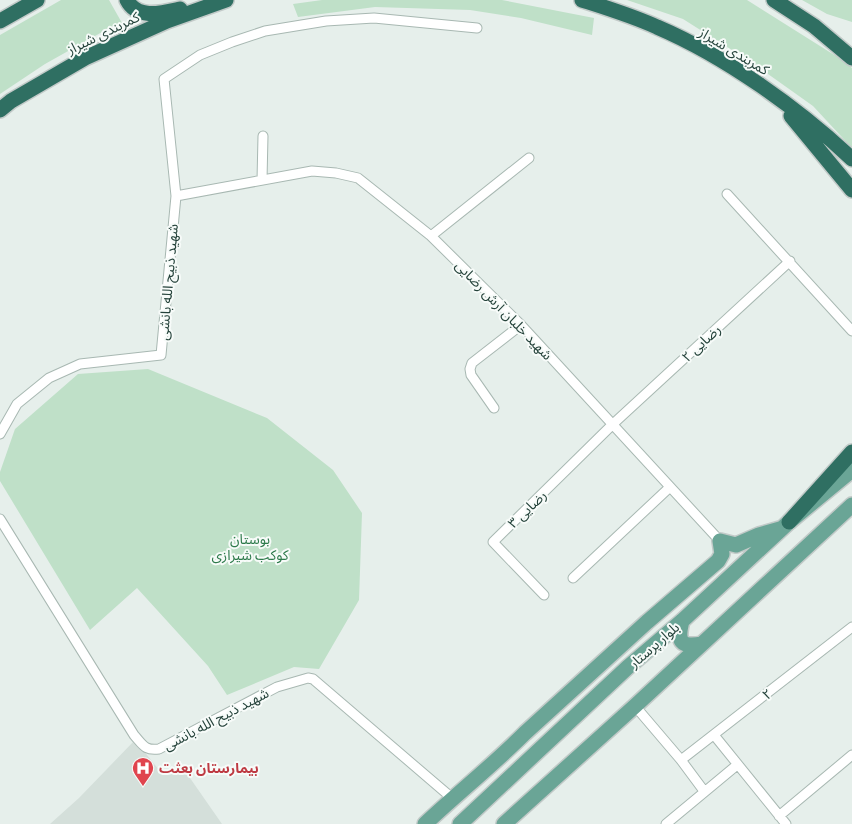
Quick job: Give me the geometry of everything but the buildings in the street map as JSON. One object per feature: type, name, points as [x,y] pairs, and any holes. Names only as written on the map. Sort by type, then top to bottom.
[{"type":"highway","points":[[0,21],[37,0]]},
{"type":"highway","points":[[127,0],[132,7],[148,14],[174,11],[225,0]]},
{"type":"highway","name":"کمربندی شیراز","points":[[0,110],[11,101],[85,58],[168,21],[225,0]]},
{"type":"highway","name":"کمربندی شیراز","points":[[582,0],[622,13],[673,34],[696,46],[770,92],[812,124],[852,159]]},
{"type":"highway","points":[[774,0],[814,26],[852,58]]},
{"type":"highway","points":[[814,26],[852,42]]},
{"type":"highway","points":[[770,92],[852,190]]},
{"type":"highway","points":[[785,526],[852,452]]},
{"type":"main road","name":"بلوار پرستار","points":[[460,824],[628,667],[682,621],[785,526],[852,470]]},
{"type":"main road","points":[[504,824],[852,505]]},
{"type":"main road","points":[[425,824],[718,561],[722,554],[720,541],[736,546],[785,526]]},
{"type":"main road","points":[[682,621],[680,638],[682,642],[690,646],[702,644]]},
{"type":"main road","points":[[656,643],[673,646],[678,656],[679,665]]},
{"type":"main road","points":[[472,780],[505,782],[506,752]]},
{"type":"street","name":"شهید ذبیح الله بانشی","points":[[0,434],[17,404],[49,378],[80,364],[161,355],[176,196],[164,80],[200,55],[265,31],[326,21],[374,18],[477,28]]},
{"type":"street","points":[[262,180],[264,136]]},
{"type":"street","points":[[431,236],[529,158]]},
{"type":"street","name":"شهید خلبان آرش رضایی","points":[[176,196],[312,171],[336,173],[358,178],[431,236],[521,325],[720,541]]},
{"type":"street","points":[[727,194],[852,331]]},
{"type":"street","name":"رضایی ۲","points":[[613,424],[790,261]]},
{"type":"street","points":[[494,408],[471,375],[470,369],[472,363],[521,325]]},
{"type":"street","name":"رضایی ۳","points":[[544,595],[493,542],[613,424]]},
{"type":"street","points":[[573,578],[670,487]]},
{"type":"street","name":"شهید ذبیح الله بانشی","points":[[0,519],[134,735],[144,747],[151,750],[160,749],[277,687],[308,678],[313,679],[452,798]]},
{"type":"street","name":"۲","points":[[680,760],[852,627]]},
{"type":"street","points":[[634,706],[704,791]]},
{"type":"street","points":[[714,735],[736,765],[786,824]]},
{"type":"street","points":[[779,816],[852,756]]},
{"type":"street","points":[[666,824],[736,765]]},
{"type":"shaded area","name":"بیمارستان بعثت","points":[[135,740],[163,775],[183,768],[222,824],[50,824],[79,798]]},
{"type":"green space","points":[[61,0],[109,0],[122,23],[111,27],[45,64],[0,94],[0,35]]},
{"type":"green space","points":[[322,0],[502,0],[594,18],[592,35],[521,18],[470,10],[375,7],[298,17],[293,4]]},
{"type":"green space","points":[[627,0],[747,0],[847,63],[852,68],[852,148],[813,106],[751,62],[683,19]]},
{"type":"green space","points":[[802,0],[852,0],[852,22],[827,14]]},
{"type":"green space","name":"بوستان کوکب شیرازی","points":[[148,369],[267,418],[333,470],[362,513],[359,600],[319,669],[294,667],[227,695],[208,666],[137,588],[90,630],[0,481],[0,472],[15,429],[78,374]]},
{"type":"place","name":"بیمارستان بعثت","points":[[143,787]]}]
